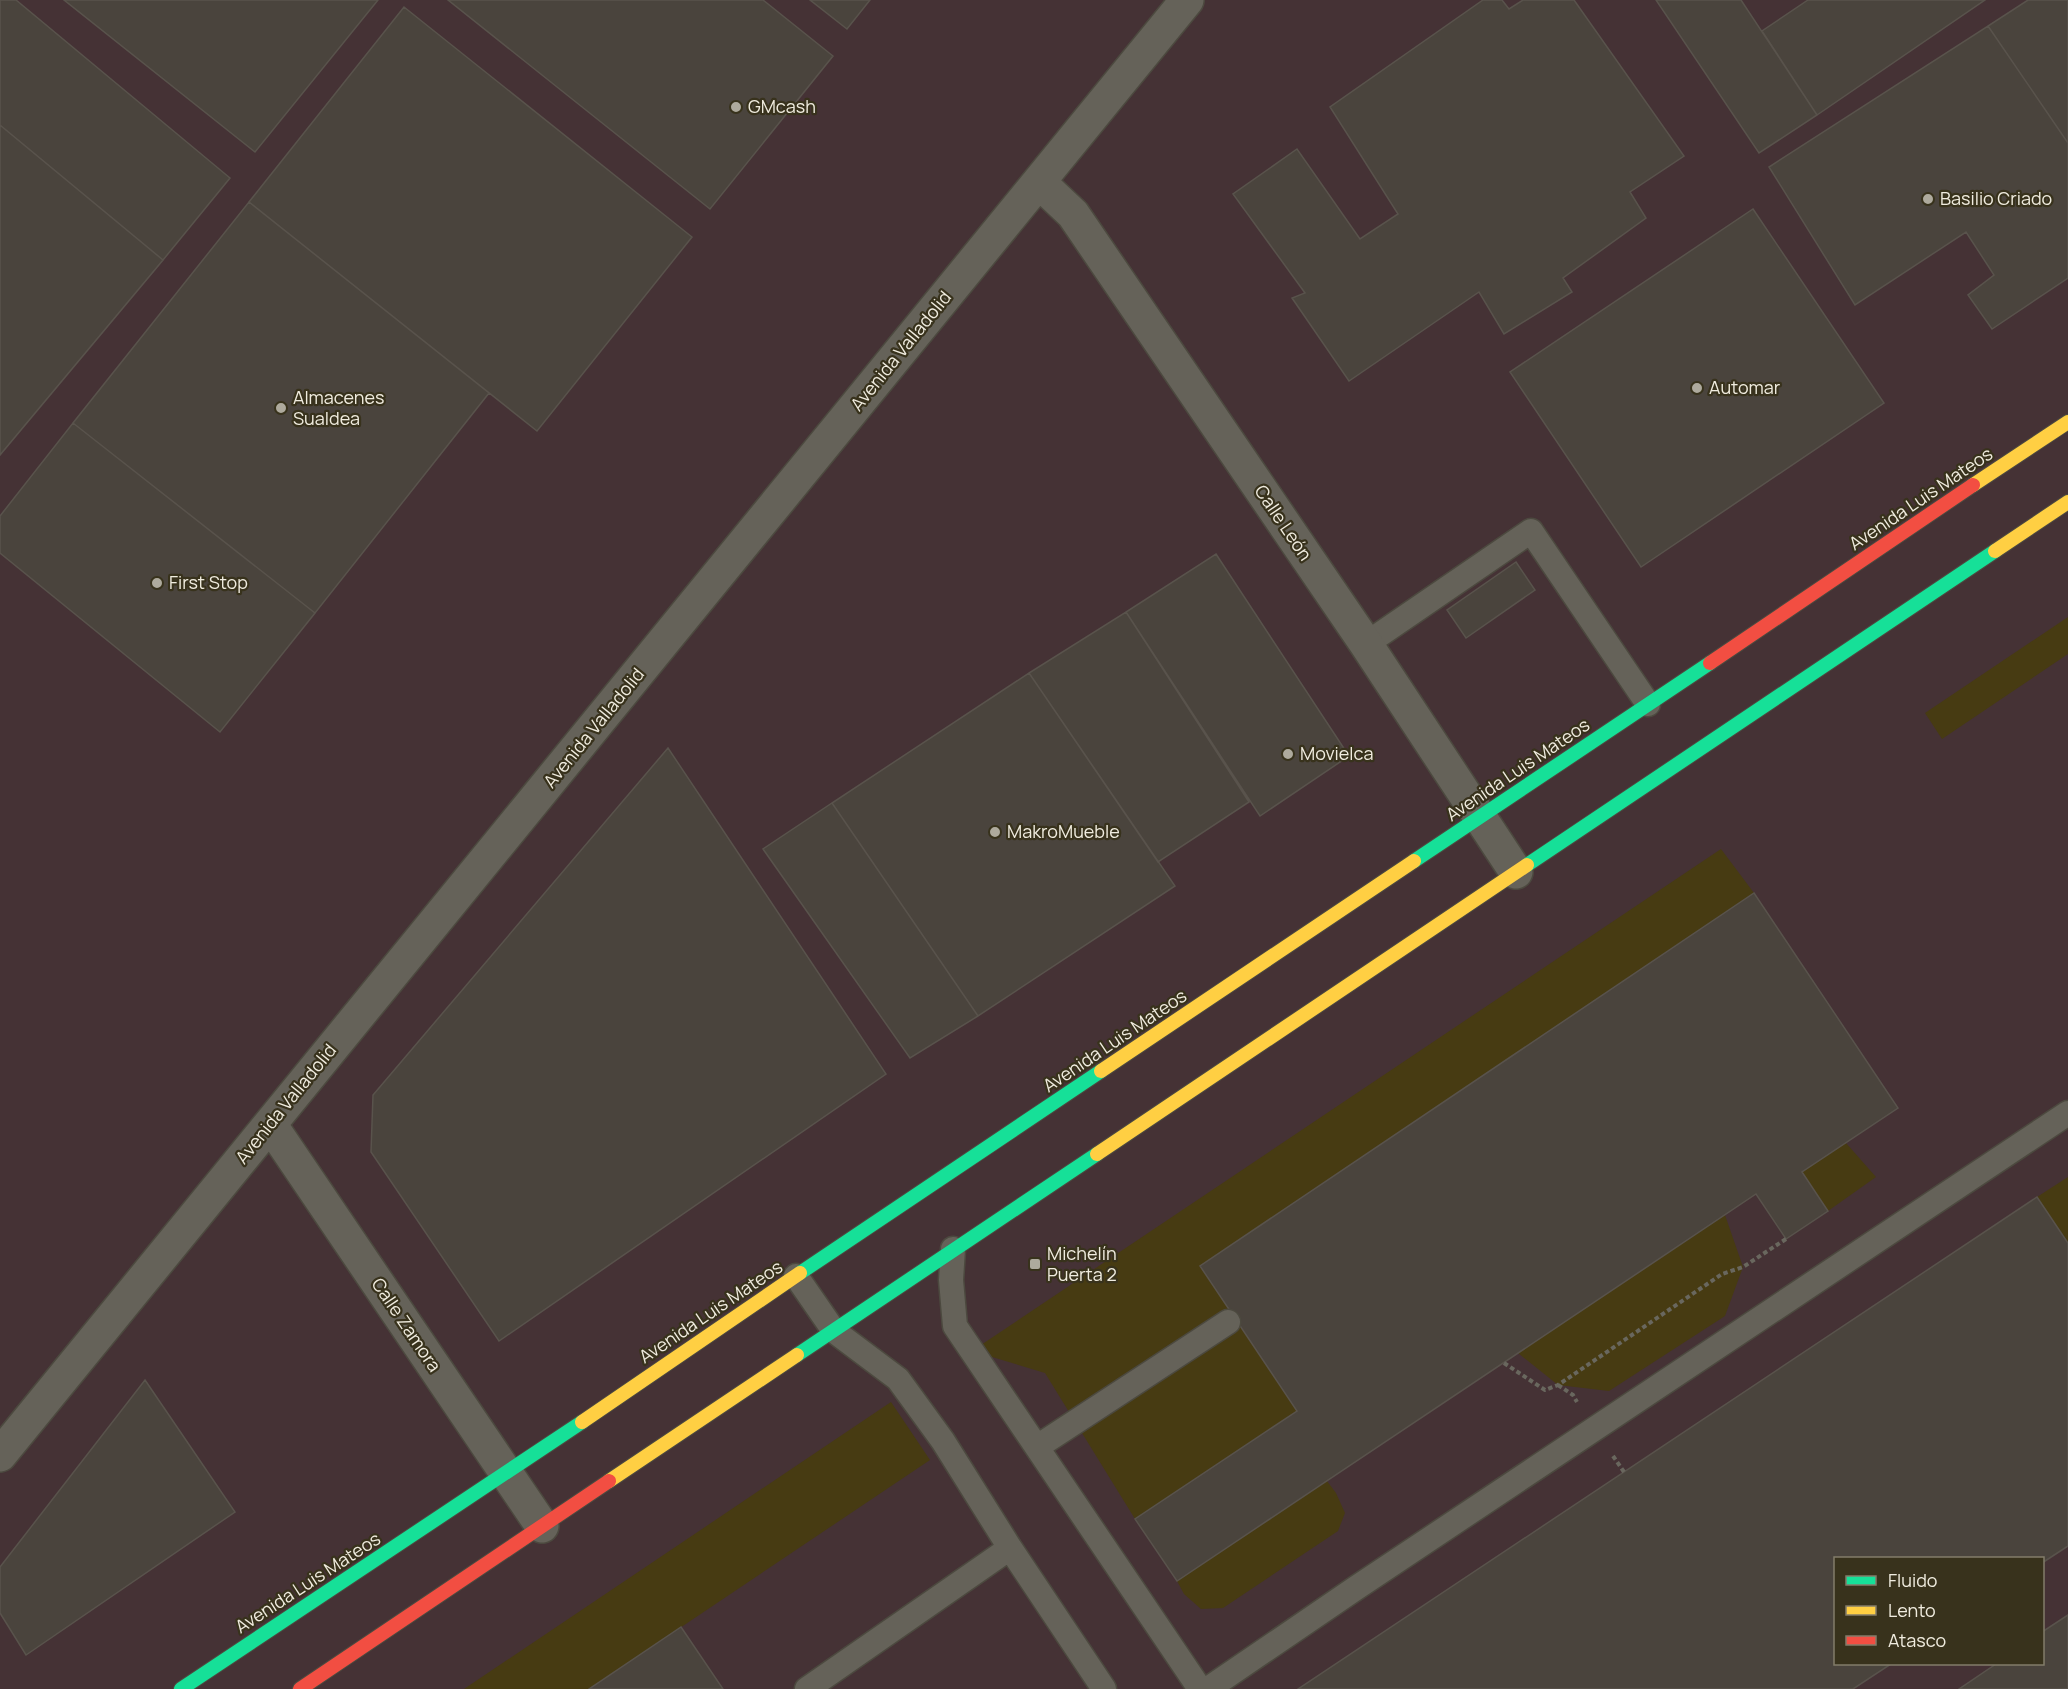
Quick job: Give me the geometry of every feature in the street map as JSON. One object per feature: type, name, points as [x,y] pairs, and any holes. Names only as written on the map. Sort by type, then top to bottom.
[{"type":"highway","name":"Avenida Luis Mateos","points":[[181,1689],[506,1474],[796,1276],[2068,422]]},
{"type":"highway","points":[[300,1689],[2068,502]]},
{"type":"street","name":"Avenida Valladolid","points":[[0,1455],[1187,0]]},
{"type":"street","name":"Calle León","points":[[1039,182],[1073,214],[1366,644],[1516,872]]},
{"type":"street","name":"Calle Zamora","points":[[270,1124],[542,1526]]},
{"type":"lane","points":[[1366,644],[1531,531],[1648,704]]},
{"type":"lane","points":[[1208,1689],[2068,1113]]},
{"type":"lane","points":[[953,1249],[951,1280],[955,1326],[1200,1689]]},
{"type":"lane","points":[[796,1276],[834,1331],[898,1379],[943,1441],[1010,1548],[1104,1689]]},
{"type":"lane","points":[[1037,1448],[1228,1322]]},
{"type":"lane","points":[[807,1689],[1010,1548]]},
{"type":"path","points":[[1504,1363],[1545,1390],[1558,1385],[1722,1274],[1743,1268],[1786,1239]]},
{"type":"shaded area","points":[[0,0],[2068,0],[2068,1689],[0,1689]]},
{"type":"shaded area","points":[[2068,617],[2068,654],[1942,739],[1925,713]]},
{"type":"shaded area","points":[[1721,849],[1754,893],[1200,1266],[1297,1411],[1135,1519],[1045,1373],[972,1351]]},
{"type":"shaded area","points":[[1846,1143],[1876,1177],[1828,1211],[1802,1172]]},
{"type":"shaded area","points":[[2068,1177],[2068,1243],[2037,1197]]},
{"type":"shaded area","points":[[1725,1215],[1743,1267],[1725,1316],[1609,1391],[1558,1385],[1518,1353]]},
{"type":"shaded area","points":[[891,1402],[930,1460],[589,1689],[464,1689]]},
{"type":"shaded area","points":[[1327,1481],[1336,1493],[1345,1513],[1338,1531],[1223,1608],[1201,1609],[1184,1594],[1177,1581]]},
{"type":"building","points":[[0,0],[16,0],[230,178],[163,260],[0,125]]},
{"type":"building","points":[[64,0],[378,0],[255,152]]},
{"type":"building","points":[[448,0],[763,0],[833,56],[710,209]]},
{"type":"building","points":[[810,0],[870,0],[847,29]]},
{"type":"building","points":[[1483,0],[1502,0],[1509,9],[1523,0],[1574,0],[1684,156],[1630,192],[1646,218],[1563,278],[1572,292],[1504,334],[1479,292],[1349,381],[1292,298],[1305,293],[1233,194],[1297,149],[1360,239],[1398,214],[1330,107]]},
{"type":"building","points":[[1656,0],[1741,0],[1817,115],[1759,153]]},
{"type":"building","points":[[1808,0],[1985,0],[1817,115],[1762,31]]},
{"type":"building","points":[[2028,0],[2068,0],[2068,143],[1988,26]]},
{"type":"building","points":[[404,7],[692,237],[537,431],[249,202]]},
{"type":"building","name":"Basilio Criado","points":[[1988,26],[2068,143],[2068,278],[1992,329],[1968,295],[1994,275],[1966,232],[1855,305],[1769,167]]},
{"type":"building","points":[[0,125],[163,260],[0,455]]},
{"type":"building","name":"Almacenes Sualdea","points":[[249,202],[489,393],[315,613],[73,423]]},
{"type":"building","name":"Automar","points":[[1753,209],[1884,403],[1641,567],[1510,372]]},
{"type":"building","name":"First Stop","points":[[73,423],[315,613],[220,732],[0,553],[0,516]]},
{"type":"building","points":[[1216,554],[1349,756],[1260,816],[1126,612]]},
{"type":"building","points":[[1516,562],[1535,590],[1466,638],[1447,610]]},
{"type":"building","points":[[1126,612],[1249,802],[1158,862],[1029,673]]},
{"type":"building","name":"MakroMueble","points":[[1029,673],[1175,886],[978,1016],[832,803]]},
{"type":"building","points":[[668,748],[886,1074],[499,1341],[371,1152],[373,1095]]},
{"type":"building","points":[[832,803],[978,1016],[910,1058],[763,849]]},
{"type":"building","points":[[1754,893],[1898,1108],[1802,1172],[1828,1211],[1786,1239],[1756,1194],[1177,1581],[1135,1519],[1297,1411],[1200,1266]]},
{"type":"building","points":[[2037,1197],[2068,1243],[2068,1546],[2044,1562],[2044,1557],[1834,1557],[1834,1665],[1889,1665],[1853,1689],[1298,1689]]},
{"type":"building","points":[[145,1380],[235,1512],[26,1655],[0,1613],[0,1567]]},
{"type":"building","points":[[2068,1615],[2068,1689],[1959,1689],[1995,1665],[2044,1665],[2044,1631]]},
{"type":"building","points":[[681,1627],[723,1689],[589,1689]]},
{"type":"traffic: fast","points":[[1527,865],[1995,551]]},
{"type":"traffic: fast","points":[[1414,861],[1710,663]]},
{"type":"traffic: fast","points":[[800,1273],[1101,1071]]},
{"type":"traffic: fast","points":[[797,1355],[1097,1154]]},
{"type":"traffic: fast","points":[[181,1689],[582,1422]]},
{"type":"traffic: slow","points":[[1973,485],[2068,422]]},
{"type":"traffic: slow","points":[[1995,551],[2068,502]]},
{"type":"traffic: slow","points":[[1101,1071],[1414,861]]},
{"type":"traffic: slow","points":[[1097,1154],[1527,865]]},
{"type":"traffic: slow","points":[[582,1422],[800,1273]]},
{"type":"traffic: slow","points":[[609,1481],[797,1355]]},
{"type":"traffic: jam","points":[[1710,663],[1973,485]]},
{"type":"traffic: jam","points":[[300,1689],[609,1481]]},
{"type":"place","name":"GMcash","points":[[736,107]]},
{"type":"place","name":"Basilio Criado","points":[[1928,199]]},
{"type":"place","name":"Automar","points":[[1697,388]]},
{"type":"place","name":"Almacenes Sualdea","points":[[281,408]]},
{"type":"place","name":"First Stop","points":[[157,583]]},
{"type":"place","name":"Movielca","points":[[1288,754]]},
{"type":"place","name":"MakroMueble","points":[[995,832]]},
{"type":"place","name":"Michelín Puerta 2","points":[[1035,1264]]}]
